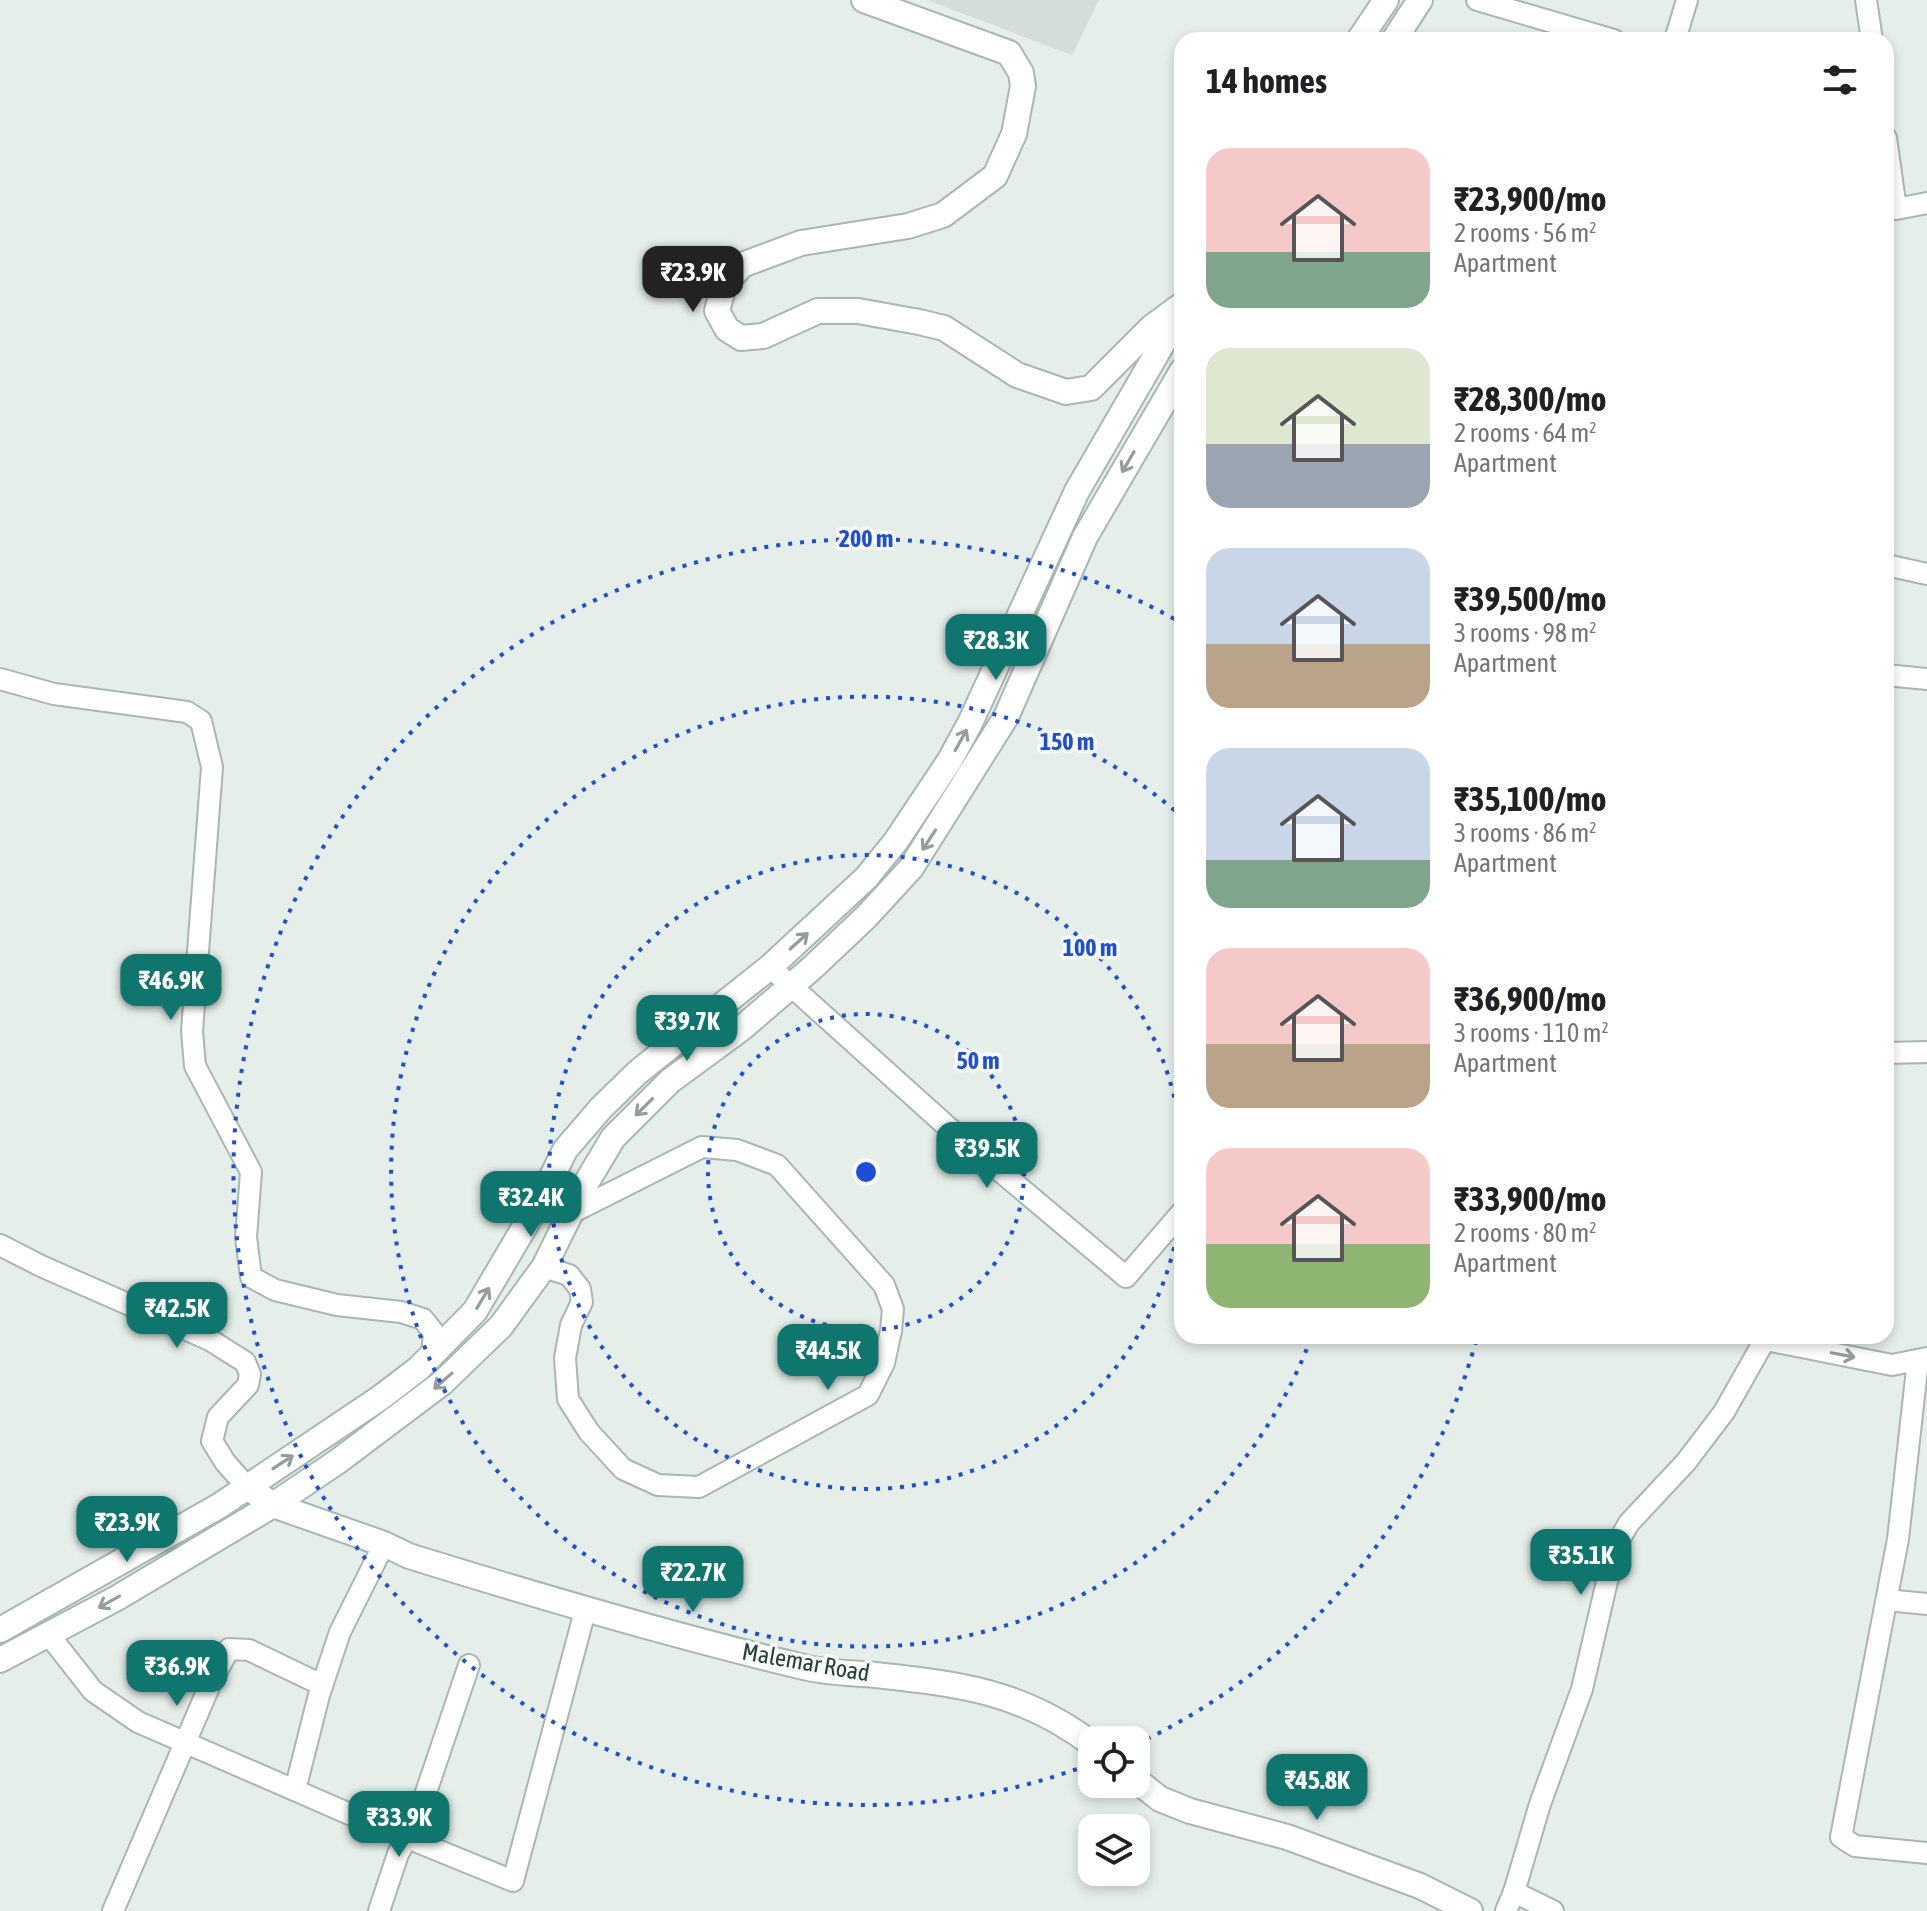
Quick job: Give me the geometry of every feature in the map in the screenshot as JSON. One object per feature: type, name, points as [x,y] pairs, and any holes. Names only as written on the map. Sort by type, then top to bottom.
[{"type":"main road","points":[[864,0],[1009,53],[1021,73],[1023,86],[1014,134],[995,176],[943,215],[908,226],[801,243],[742,265],[724,285],[717,311],[727,329],[741,338],[763,336],[818,311],[858,311],[919,322],[944,328],[1017,375],[1066,392],[1091,388],[1152,327],[1174,313]]},
{"type":"main road","points":[[1364,32],[1386,0]]},
{"type":"main road","points":[[1399,32],[1420,0]]},
{"type":"main road","points":[[0,1630],[219,1506],[380,1398],[432,1355],[475,1311],[541,1199],[565,1150],[601,1108],[638,1072],[770,967],[866,878],[896,841],[950,760],[1077,491],[1174,321]]},
{"type":"main road","points":[[0,1660],[117,1598],[273,1505],[337,1462],[442,1383],[501,1326],[544,1267],[613,1138],[670,1081],[742,1028],[791,986],[866,917],[911,868],[1006,717],[1085,537],[1174,384]]},
{"type":"main road","points":[[1131,394],[1157,412]]},
{"type":"main road","name":"Malemar Road","points":[[246,1486],[273,1505],[384,1544],[409,1556],[585,1611],[813,1669],[942,1683],[1011,1697],[1078,1733]]},
{"type":"main road","points":[[1150,1791],[1160,1799],[1190,1811],[1287,1837],[1420,1886],[1470,1911]]},
{"type":"street","points":[[1477,0],[1587,32]]},
{"type":"street","points":[[1677,32],[1687,0]]},
{"type":"street","points":[[1866,0],[1871,32]]},
{"type":"street","points":[[1894,195],[1896,209],[1927,203]]},
{"type":"street","points":[[1894,567],[1927,574]]},
{"type":"street","points":[[1894,676],[1927,679]]},
{"type":"street","points":[[0,679],[54,694],[187,712],[201,721],[212,767],[192,1031],[195,1066],[251,1172],[246,1237],[251,1277],[275,1290],[337,1305],[401,1312],[423,1319],[434,1333],[432,1355]]},
{"type":"street","points":[[770,967],[950,1129],[1126,1277],[1174,1221]]},
{"type":"street","points":[[1894,1053],[1927,1052]]},
{"type":"street","points":[[544,1267],[569,1275],[580,1289],[582,1302],[571,1325],[565,1358],[568,1399],[589,1432],[623,1469],[658,1485],[699,1487],[868,1395],[884,1363],[893,1309],[884,1285],[777,1165],[737,1150],[702,1147],[571,1213]]},
{"type":"street","points":[[0,1245],[210,1340],[245,1362],[250,1374],[248,1385],[218,1417],[212,1441],[246,1486]]},
{"type":"street","points":[[1506,1911],[1540,1804],[1582,1689],[1615,1547],[1621,1534],[1707,1435],[1737,1393],[1764,1344]]},
{"type":"street","points":[[1795,1344],[1892,1365],[1923,1359],[1898,1539],[1841,1837],[1855,1846],[1927,1853]]},
{"type":"street","points":[[295,1790],[322,1685],[340,1632],[384,1544]]},
{"type":"street","points":[[1887,1600],[1927,1604]]},
{"type":"street","points":[[49,1635],[93,1691],[138,1722],[513,1881],[585,1611]]},
{"type":"street","points":[[113,1911],[212,1680],[229,1649],[249,1650],[322,1685]]},
{"type":"street","points":[[379,1911],[398,1854],[417,1819],[469,1665]]},
{"type":"street","points":[[1514,1892],[1553,1911]]},
{"type":"shaded area","points":[[927,0],[1099,0],[1072,55]]}]
